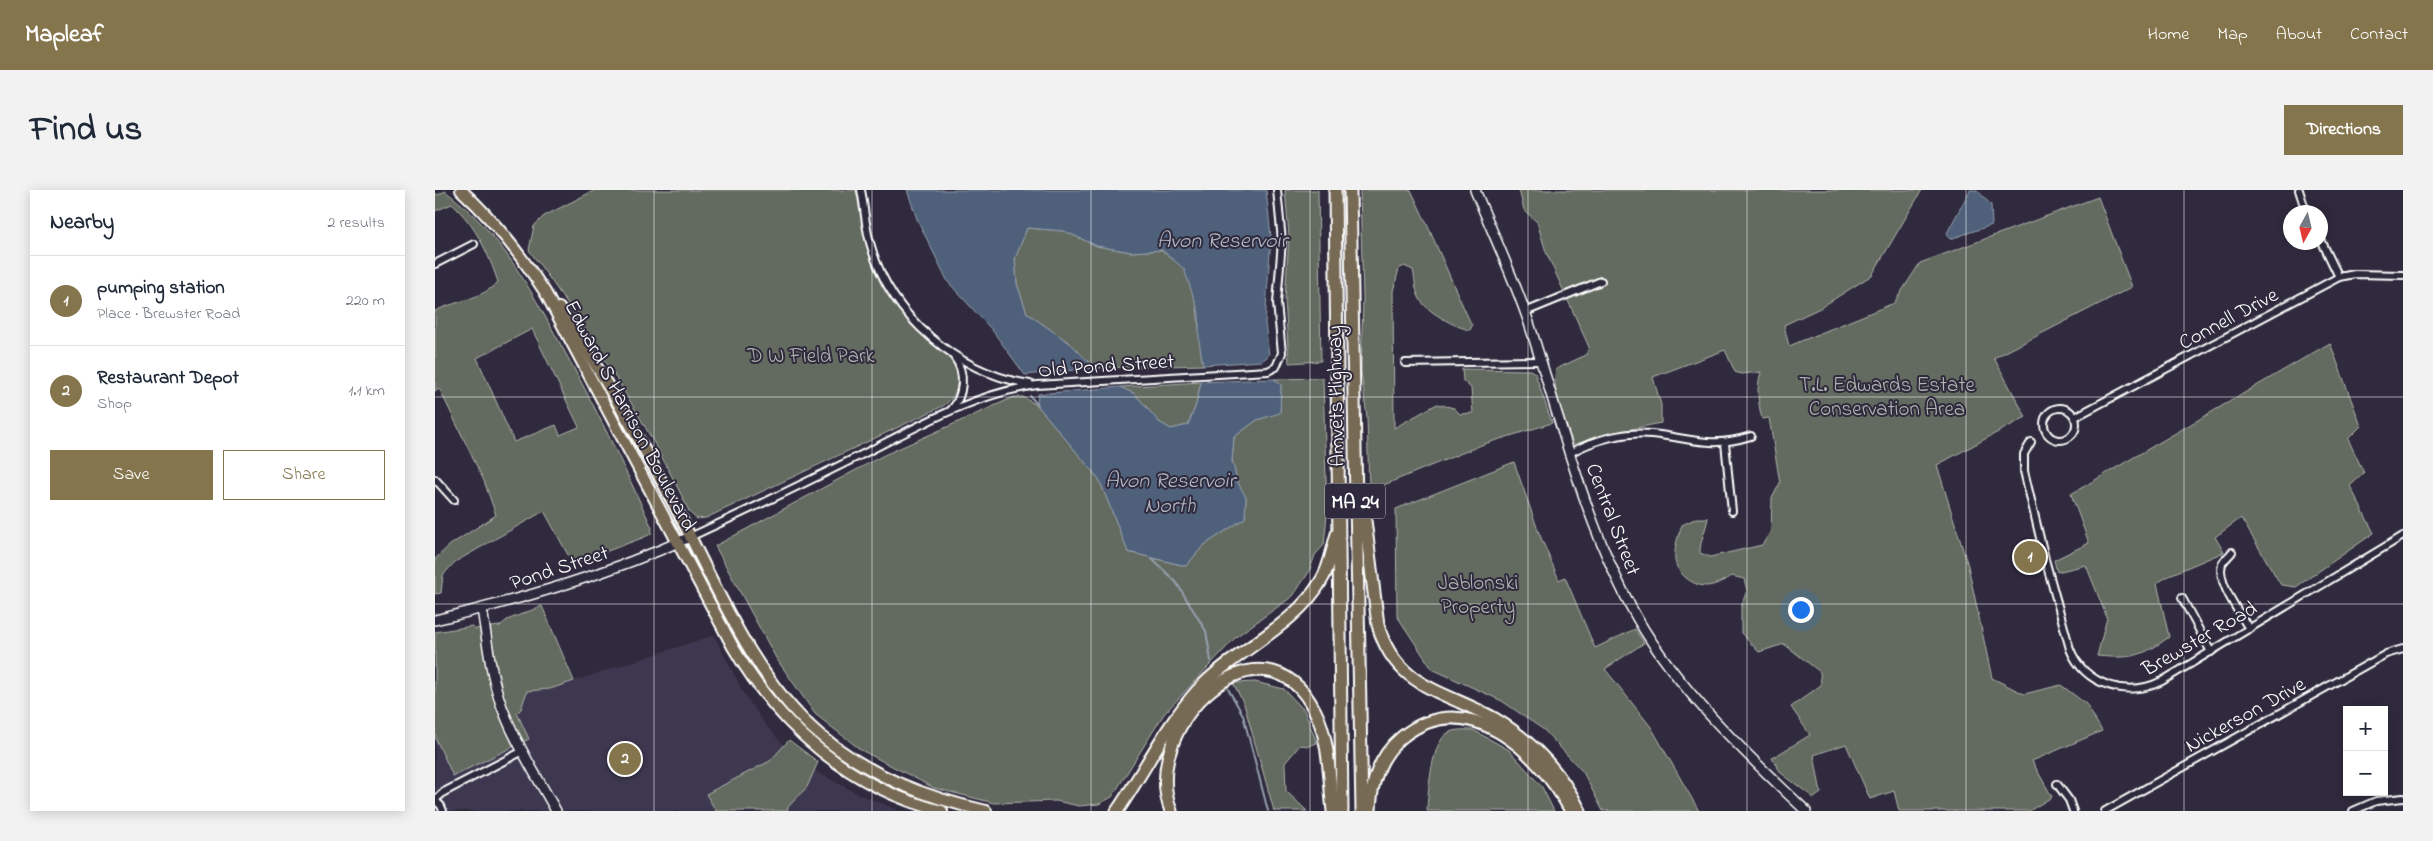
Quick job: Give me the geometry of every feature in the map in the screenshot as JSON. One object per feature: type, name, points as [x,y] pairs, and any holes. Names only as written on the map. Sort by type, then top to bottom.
[{"type":"highway","name":"Amvets Highway","points":[[1335,190],[1342,811]]},
{"type":"highway","name":"Amvets Highway","points":[[1350,190],[1362,811]]},
{"type":"highway","points":[[1355,480],[1363,504],[1378,625],[1382,641],[1396,664],[1413,679],[1482,712],[1519,736],[1540,754],[1559,776],[1580,811]]},
{"type":"highway","points":[[1117,811],[1171,727],[1197,691],[1221,669],[1293,613],[1315,591],[1325,573],[1340,528]]},
{"type":"highway","points":[[1171,811],[1165,790],[1164,776],[1167,756],[1176,736],[1192,711],[1212,688],[1227,678],[1251,671],[1269,672],[1286,678],[1302,691],[1315,709],[1322,727],[1333,811]]},
{"type":"highway","points":[[1370,811],[1375,775],[1388,751],[1418,726],[1435,720],[1452,718],[1466,719],[1485,724],[1519,745],[1547,774],[1571,811]]},
{"type":"main road","points":[[461,190],[493,221],[531,270],[545,292]]},
{"type":"main road","name":"Edward S Harrison Boulevard","points":[[545,292],[555,303],[614,393],[754,656],[783,698],[819,734],[855,761],[894,782],[930,797],[986,811]]},
{"type":"main road","name":"Edward S Harrison Boulevard","points":[[545,292],[746,669],[760,690],[793,728],[833,761],[865,781],[900,798],[942,811]]},
{"type":"street","points":[[861,190],[871,246],[884,280],[916,323],[953,354],[1004,378],[1037,385]]},
{"type":"street","name":"Old Pond Street","points":[[690,537],[775,498],[950,410],[1003,391],[1037,385],[1268,371],[1276,366],[1282,353],[1277,303],[1282,241],[1277,190]]},
{"type":"street","name":"Central Street","points":[[1475,190],[1525,312],[1570,453],[1613,568],[1648,636],[1665,661],[1700,702],[1769,776],[1806,811]]},
{"type":"street","points":[[2299,190],[2304,205]]},
{"type":"street","points":[[435,264],[474,244]]},
{"type":"street","points":[[2326,250],[2339,277]]},
{"type":"street","name":"Connell Drive","points":[[2075,417],[2339,277],[2355,274],[2403,275]]},
{"type":"street","points":[[1525,312],[1601,281]]},
{"type":"street","points":[[950,410],[960,394],[962,377],[959,364],[953,354]]},
{"type":"street","points":[[1405,363],[1540,361]]},
{"type":"street","points":[[2055,409],[2069,410],[2075,417],[2075,430],[2066,439],[2054,439],[2045,429],[2045,419],[2055,409]]},
{"type":"street","points":[[1570,453],[1615,437],[1638,434],[1725,443],[1751,436]]},
{"type":"street","name":"Brewster Road","points":[[2031,442],[2024,454],[2024,471],[2067,642],[2079,665],[2104,684],[2118,688],[2142,689],[2163,681],[2403,536]]},
{"type":"street","points":[[1725,443],[1732,511]]},
{"type":"street","points":[[435,479],[454,500]]},
{"type":"street","name":"Pond Street","points":[[435,620],[554,589],[690,537]]},
{"type":"street","points":[[2232,552],[2222,563],[2221,574],[2224,585],[2249,629]]},
{"type":"street","points":[[2182,598],[2211,652]]},
{"type":"street","points":[[482,609],[497,690],[506,718],[556,811]]},
{"type":"street","name":"Nickerson Drive","points":[[2105,811],[2386,654],[2403,649]]},
{"type":"street","points":[[443,811],[435,800],[444,792],[523,751]]},
{"type":"street","points":[[2057,784],[2069,800],[2073,811]]},
{"type":"street","points":[[2353,811],[2376,801],[2403,798]]},
{"type":"shaded area","points":[[714,635],[743,692],[765,724],[780,741],[819,773],[858,794],[901,811],[435,811],[435,737],[453,776],[521,709],[527,691],[550,689]]},
{"type":"green space","name":"D W Field Park","points":[[595,190],[856,190],[866,243],[876,274],[893,304],[906,319],[952,360],[958,378],[955,394],[943,406],[706,518],[697,519],[690,513],[655,444],[616,378],[574,313],[529,250],[534,226],[544,216]]},
{"type":"green space","points":[[1285,190],[1318,190],[1321,361],[1289,363],[1285,299],[1289,235]]},
{"type":"green space","points":[[1360,190],[1411,190],[1472,326],[1470,330],[1464,329],[1427,308],[1419,297],[1413,270],[1404,266],[1399,269],[1393,291],[1394,428],[1437,404],[1454,408],[1460,414],[1473,413],[1471,388],[1463,381],[1462,369],[1530,370],[1535,373],[1552,423],[1484,444],[1369,491],[1367,417],[1361,372],[1363,298]]},
{"type":"green space","name":"T.L. Edwards Estate Conservation Area","points":[[1519,190],[1922,190],[1872,275],[1820,308],[1784,325],[1789,346],[1894,303],[1920,263],[2098,197],[2132,287],[1994,358],[2026,417],[1937,465],[1968,566],[1992,678],[2024,694],[2061,685],[2086,704],[2102,731],[2032,761],[2052,797],[2029,811],[1899,811],[1894,791],[1870,799],[1846,744],[1814,755],[1821,793],[1814,798],[1781,773],[1772,758],[1810,735],[1791,707],[1821,685],[1820,672],[1784,644],[1759,652],[1741,633],[1741,607],[1747,590],[1744,579],[1732,576],[1713,585],[1696,584],[1678,570],[1675,560],[1676,546],[1682,525],[1697,518],[1708,518],[1700,553],[1710,557],[1762,545],[1771,531],[1772,498],[1780,483],[1769,418],[1762,419],[1759,407],[1758,390],[1761,372],[1741,374],[1735,372],[1725,350],[1653,377],[1661,405],[1661,423],[1607,434],[1574,445],[1557,398],[1555,388],[1556,369],[1586,355],[1589,347],[1546,252],[1537,222],[1524,210]]},
{"type":"green space","points":[[445,191],[465,207],[512,261],[537,301],[608,435],[652,528],[651,534],[573,564],[544,511],[455,562],[443,575],[441,593],[435,594],[435,559],[450,545],[496,515],[484,481],[439,388],[435,391],[435,311],[477,296],[492,288],[498,282],[490,260],[468,221],[452,204],[435,211],[435,193],[438,195]],"holes":[[[532,329],[579,427],[560,435],[556,425],[514,442],[477,358]]]},
{"type":"green space","points":[[1027,228],[1064,231],[1097,246],[1131,252],[1161,250],[1177,262],[1185,270],[1194,293],[1203,365],[1095,368],[1071,344],[1027,313],[1017,284],[1015,259]]},
{"type":"green space","points":[[2330,343],[2361,426],[2348,439],[2364,473],[2350,486],[2374,533],[2296,587],[2281,585],[2241,518],[2215,537],[2224,552],[2172,574],[2157,583],[2169,637],[2151,649],[2136,655],[2128,657],[2097,656],[2107,618],[2086,565],[2057,572],[2054,560],[2089,543],[2071,494]]},
{"type":"green space","points":[[1323,378],[1327,514],[1324,545],[1315,555],[1309,572],[1293,596],[1237,636],[1164,714],[1112,797],[1099,804],[1079,806],[1056,801],[994,803],[934,788],[861,750],[815,714],[776,658],[715,546],[882,456],[1014,397],[1023,397],[1037,405],[1099,479],[1128,552],[1186,566],[1203,546],[1245,518],[1246,498],[1238,483],[1232,461],[1234,437],[1257,420],[1280,412],[1281,385],[1274,379]]},
{"type":"green space","points":[[1201,382],[1196,405],[1188,425],[1171,429],[1159,422],[1135,394],[1120,387]]},
{"type":"green space","name":"Jablonski Property","points":[[1514,462],[1539,533],[1559,580],[1565,577],[1595,648],[1635,629],[1644,643],[1605,669],[1651,727],[1699,811],[1603,811],[1583,772],[1544,730],[1502,701],[1432,669],[1397,616],[1396,509]]},
{"type":"green space","points":[[542,606],[574,681],[550,689],[527,691],[521,709],[517,713],[529,739],[453,776],[435,737],[435,632],[472,626],[475,629],[500,626],[507,620]]},
{"type":"green space","points":[[1255,682],[1284,689],[1304,710],[1317,743],[1309,746],[1300,745],[1285,763],[1286,791],[1307,811],[1274,811],[1244,704],[1233,683]]},
{"type":"green space","points":[[1473,730],[1509,750],[1542,787],[1554,811],[1427,811],[1432,767],[1439,745],[1450,732]]},
{"type":"green space","points":[[789,740],[818,762],[807,787],[788,807],[787,811],[716,811],[706,794],[770,761]]},
{"type":"water","name":"Avon Reservoir","points":[[907,190],[1266,190],[1271,237],[1265,323],[1269,355],[1262,361],[1203,365],[1199,341],[1199,313],[1184,269],[1162,250],[1131,252],[1097,246],[1064,231],[1027,228],[1015,259],[1017,284],[1027,313],[1071,344],[1095,368],[1025,375],[992,330],[948,282],[917,219]]},
{"type":"water","points":[[1970,190],[1977,190],[1991,205],[1992,225],[1950,239],[1947,233]]},
{"type":"water","name":"Avon Reservoir North","points":[[1274,379],[1281,385],[1280,413],[1257,420],[1234,437],[1232,461],[1238,483],[1246,497],[1245,518],[1203,546],[1186,566],[1128,552],[1099,479],[1037,405],[1038,394],[1120,387],[1135,394],[1159,422],[1171,429],[1188,425],[1196,405],[1201,382]]},
{"type":"waterway","points":[[1030,396],[1038,405]]},
{"type":"waterway","points":[[1151,558],[1176,582],[1206,631],[1211,661]]},
{"type":"waterway","points":[[1227,687],[1243,715],[1268,811]]},
{"type":"place","name":"pumping station","points":[[2030,557]]},
{"type":"place","name":"Restaurant Depot","points":[[625,759]]}]
